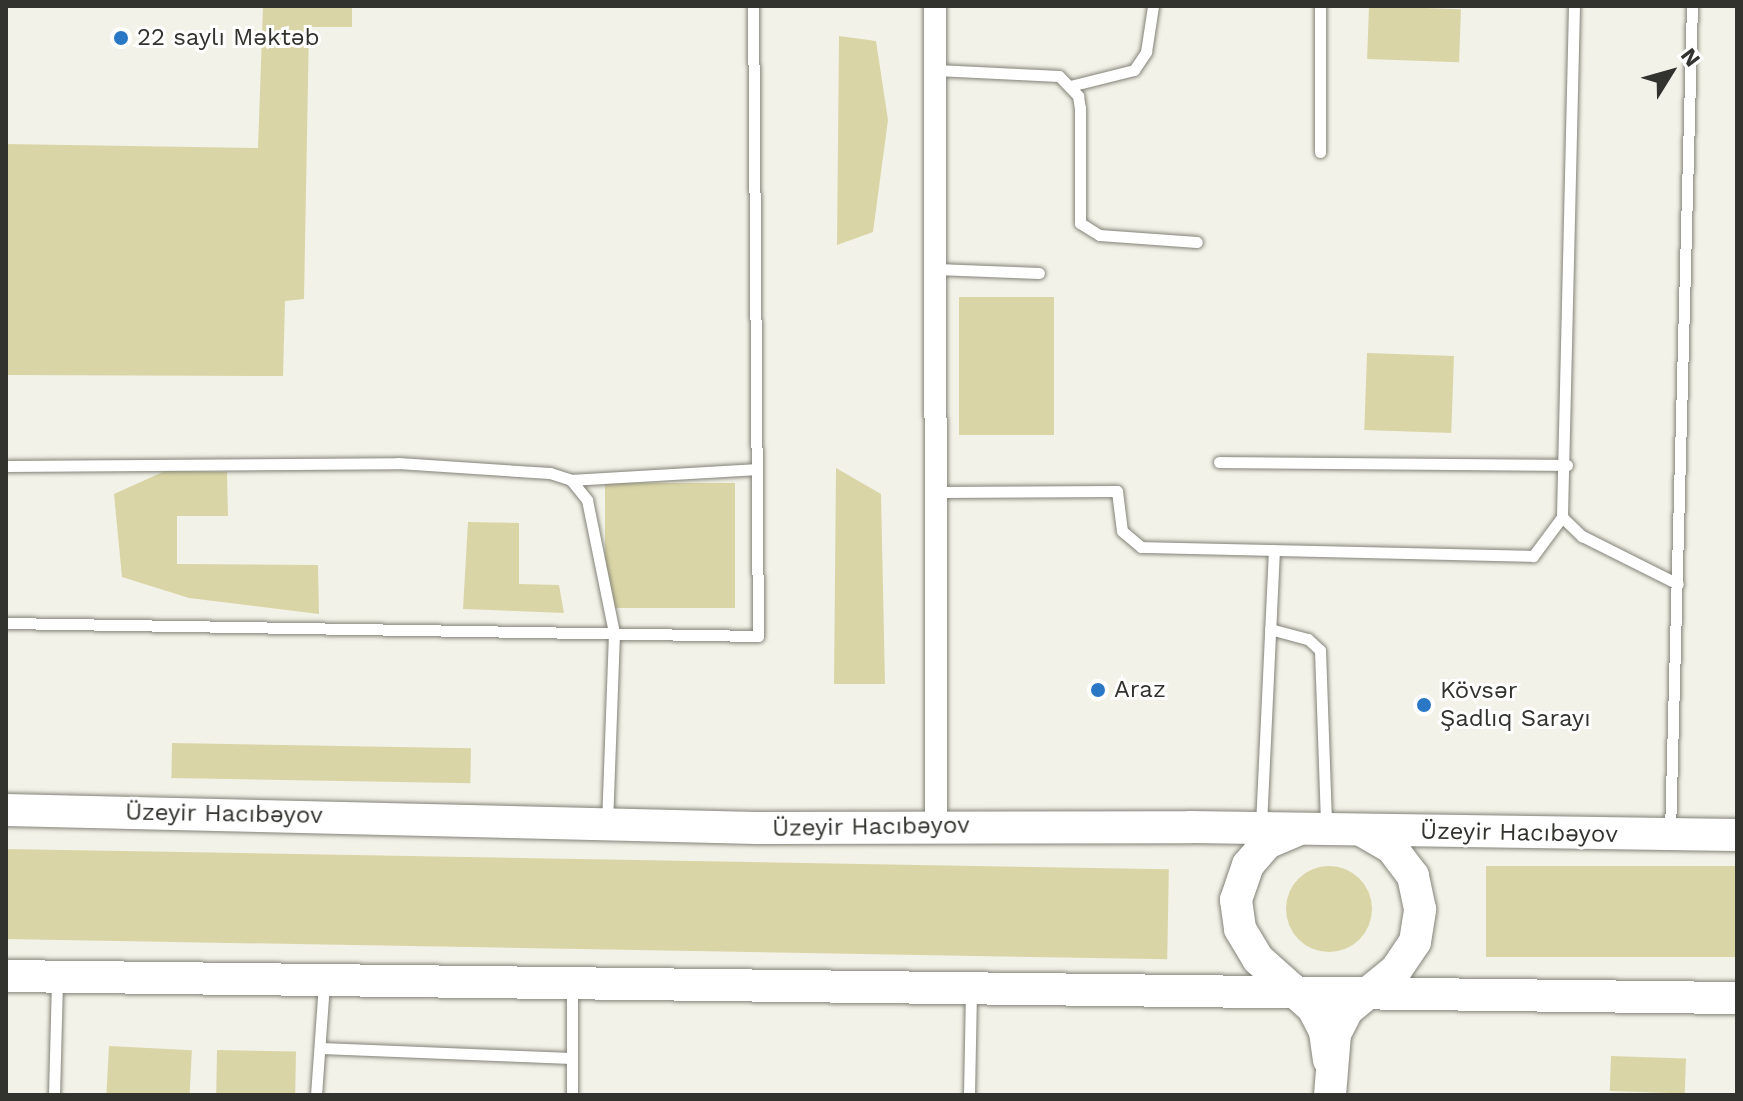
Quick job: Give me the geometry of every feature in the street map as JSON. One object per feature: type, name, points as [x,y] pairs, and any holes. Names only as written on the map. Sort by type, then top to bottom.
[{"type":"main road","name":"Üzeyir Hacıbəyov","points":[[6,810],[607,821],[757,828],[936,825],[1737,835]]},
{"type":"main road","points":[[1312,830],[1267,843],[1248,865],[1236,900],[1240,929],[1258,959],[1313,1008],[1325,1032],[1330,1083]]},
{"type":"main road","points":[[1330,1083],[1335,1034],[1347,1010],[1396,970],[1415,942],[1420,909],[1413,876],[1392,848],[1363,831]]},
{"type":"main road","points":[[6,976],[1737,998]]},
{"type":"street","points":[[935,6],[936,825]]},
{"type":"lane","points":[[6,623],[758,636],[753,6]]},
{"type":"lane","points":[[1070,86],[1134,70],[1146,52],[1153,6]]},
{"type":"lane","points":[[1320,6],[1320,152]]},
{"type":"lane","points":[[936,492],[1117,491],[1122,531],[1141,547],[1533,556],[1562,517],[1567,465],[1574,6]]},
{"type":"lane","points":[[1670,835],[1692,6]]},
{"type":"lane","points":[[936,70],[1052,73],[1070,86],[1080,108],[1080,223],[1099,235],[1197,242]]},
{"type":"lane","points":[[936,269],[1039,273]]},
{"type":"lane","points":[[1219,462],[1567,465]]},
{"type":"lane","points":[[6,466],[398,463],[550,473],[571,480],[757,469]]},
{"type":"lane","points":[[571,480],[587,500],[614,633],[607,821]]},
{"type":"lane","points":[[1562,517],[1582,536],[1678,584]]},
{"type":"lane","points":[[1261,828],[1274,550]]},
{"type":"lane","points":[[1270,629],[1308,639],[1320,650],[1312,830]]},
{"type":"lane","points":[[54,1095],[57,976]]},
{"type":"lane","points":[[316,1095],[324,982]]},
{"type":"lane","points":[[572,983],[572,1095]]},
{"type":"lane","points":[[969,1095],[971,988]]},
{"type":"lane","points":[[320,1048],[572,1058]]},
{"type":"shaded area","points":[[263,6],[352,6],[352,27],[309,27],[304,299],[285,301],[283,376],[6,375],[6,144],[258,148]]},
{"type":"shaded area","points":[[1369,6],[1461,9],[1459,62],[1367,59]]},
{"type":"shaded area","points":[[839,36],[876,41],[888,120],[873,232],[837,245]]},
{"type":"shaded area","points":[[959,297],[1054,297],[1054,435],[959,435]]},
{"type":"shaded area","points":[[1367,353],[1454,356],[1451,433],[1364,430]]},
{"type":"shaded area","points":[[836,468],[881,494],[885,684],[834,684]]},
{"type":"shaded area","points":[[165,471],[227,472],[228,516],[177,516],[177,564],[318,565],[319,614],[189,598],[122,577],[114,494]]},
{"type":"shaded area","points":[[605,483],[735,483],[735,608],[605,608]]},
{"type":"shaded area","points":[[468,522],[519,523],[519,584],[559,585],[564,613],[463,609]]},
{"type":"shaded area","points":[[172,743],[471,748],[470,783],[171,778]]},
{"type":"shaded area","points":[[6,849],[1169,869],[1167,959],[6,939]]},
{"type":"shaded area","points":[[1329,866],[1345,870],[1359,879],[1368,893],[1372,909],[1368,925],[1359,939],[1345,948],[1329,952],[1313,948],[1299,939],[1290,925],[1286,909],[1290,893],[1299,879],[1313,870]]},
{"type":"shaded area","points":[[1486,866],[1737,866],[1737,957],[1486,957]]},
{"type":"shaded area","points":[[109,1046],[192,1050],[190,1095],[106,1095]]},
{"type":"shaded area","points":[[217,1050],[296,1051],[295,1095],[216,1095]]},
{"type":"shaded area","points":[[1611,1056],[1686,1059],[1685,1094],[1610,1091]]},
{"type":"place","name":"22 saylı Məktəb","points":[[121,38]]},
{"type":"place","name":"Araz","points":[[1098,690]]},
{"type":"place","name":"Kövsər Şadlıq Sarayı","points":[[1424,705]]}]
